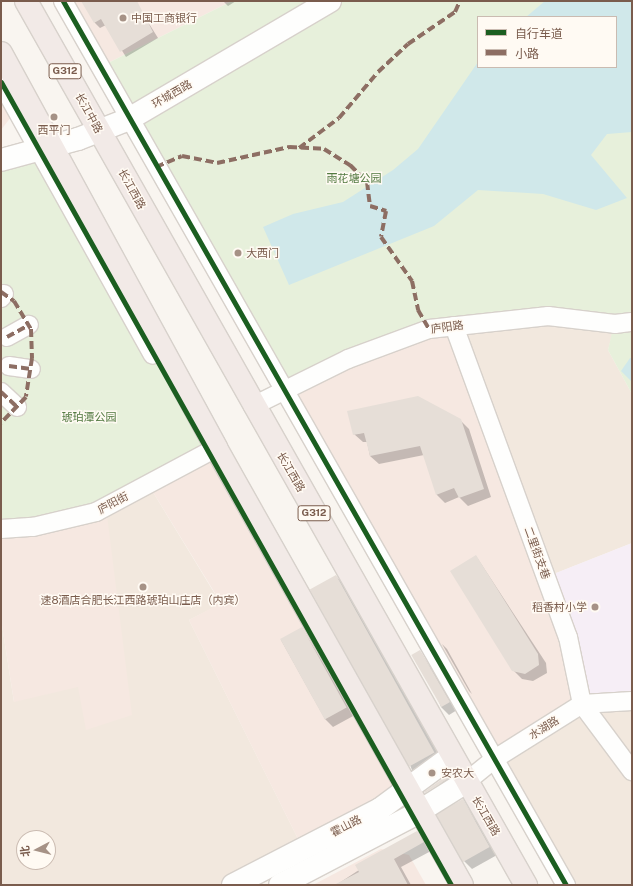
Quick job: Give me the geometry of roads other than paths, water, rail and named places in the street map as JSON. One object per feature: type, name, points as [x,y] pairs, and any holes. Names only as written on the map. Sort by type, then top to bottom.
[{"type":"highway","name":"长江中路","points":[[26,1],[102,136]]},
{"type":"highway","points":[[1,53],[50,151],[212,450],[403,792],[462,885]]},
{"type":"highway","name":"长江西路","points":[[102,136],[253,406],[526,885]]},
{"type":"main road","name":"环城西路","points":[[1,160],[50,151],[102,136],[330,1]]},
{"type":"main road","name":"霍山路","points":[[233,885],[380,809],[452,756]]},
{"type":"main road","name":"霍山路","points":[[280,885],[416,814],[466,782]]},
{"type":"street","points":[[62,1],[285,390],[493,760],[566,885]]},
{"type":"street","points":[[1,82],[50,151]]},
{"type":"street","name":"庐阳路","points":[[253,406],[348,359],[429,329],[548,316],[615,324],[632,322]]},
{"type":"street","points":[[7,337],[28,326]]},
{"type":"street","name":"二里街支巷","points":[[454,326],[568,637],[582,704],[632,771]]},
{"type":"street","points":[[9,366],[31,369]]},
{"type":"street","points":[[1,392],[17,407]]},
{"type":"street","name":"庐阳街","points":[[1,529],[33,527],[96,512],[212,450]]},
{"type":"street","name":"水湖路","points":[[466,782],[493,760],[582,704],[632,701]]},
{"type":"street","points":[[416,814],[451,885]]},
{"type":"water","points":[[545,1],[632,1],[632,132],[607,134],[591,155],[627,198],[596,210],[543,194],[478,190],[434,226],[289,285],[263,227],[293,214],[343,202],[393,170],[418,149],[477,63],[477,68],[617,68],[617,16],[527,16]]},
{"type":"water","points":[[630,358],[632,358],[632,382],[621,371]]},
{"type":"place","name":"中国工商银行","points":[[123,18]]},
{"type":"place","name":"西平门","points":[[54,117]]},
{"type":"place","name":"大西门","points":[[238,253]]},
{"type":"place","name":"速8酒店合肥长江西路琥珀山庄店（内宾）","points":[[143,587]]},
{"type":"place","name":"稻香村小学","points":[[595,607]]},
{"type":"place","name":"安农大","points":[[432,773]]},
{"type":"park label","name":"雨花塘公园","points":[[354,178]]},
{"type":"park label","name":"琥珀潭公园","points":[[89,417]]}]
